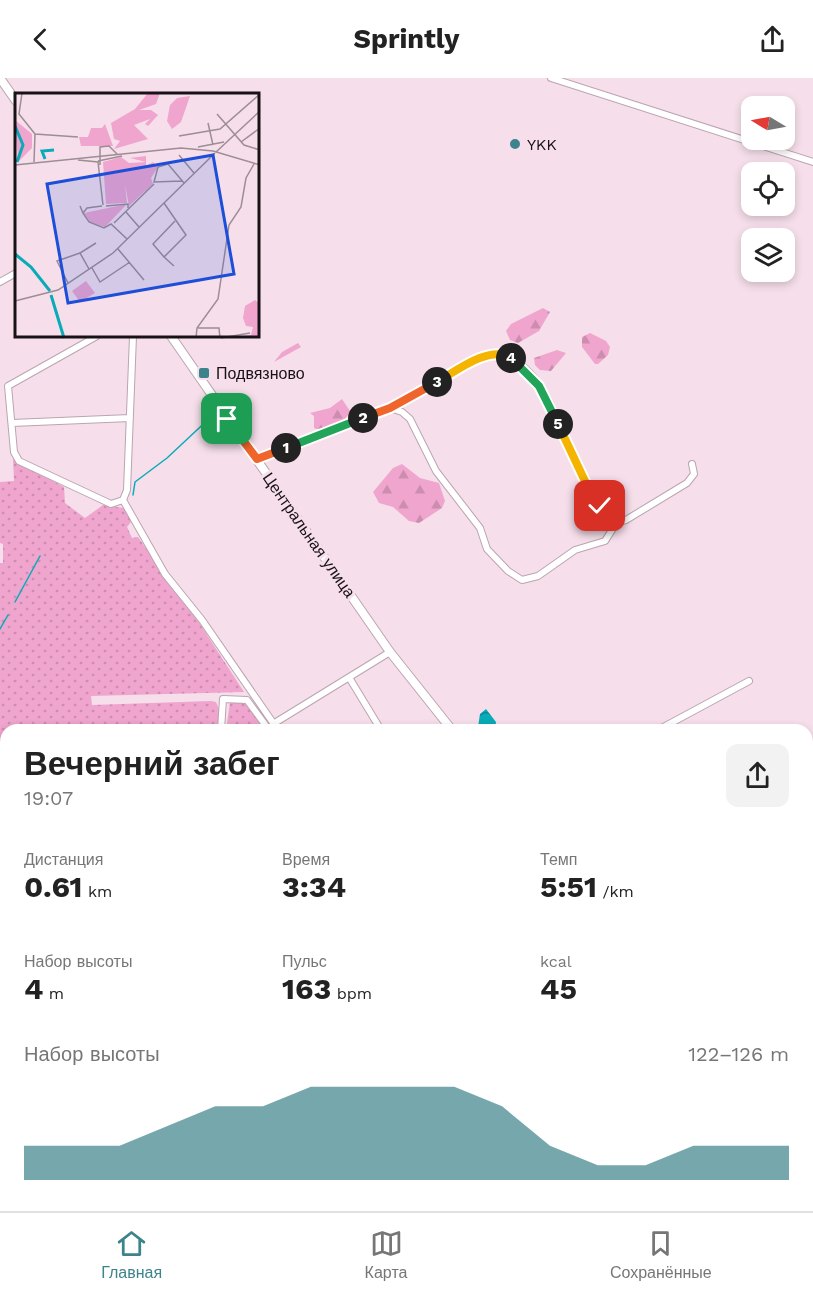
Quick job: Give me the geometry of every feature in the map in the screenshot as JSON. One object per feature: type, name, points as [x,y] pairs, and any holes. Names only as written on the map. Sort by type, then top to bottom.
[{"type":"main road","points":[[0,78],[15,100]]},
{"type":"main road","name":"Центральная улица","points":[[172,338],[390,652],[447,724]]},
{"type":"street","points":[[551,78],[813,162]]},
{"type":"street","points":[[0,282],[15,274]]},
{"type":"street","points":[[93,338],[8,386],[14,452],[19,461],[111,504],[123,500],[127,490],[133,338]]},
{"type":"street","points":[[257,459],[390,408],[487,356],[500,353],[523,368],[539,386],[592,496],[617,522]]},
{"type":"street","points":[[390,408],[402,412],[410,419],[436,471],[480,528],[488,549],[508,571],[522,580],[538,576],[575,550],[604,542],[617,522],[626,520],[687,483],[694,474],[692,464]]},
{"type":"street","points":[[12,423],[130,418]]},
{"type":"street","points":[[123,500],[165,574],[202,621],[273,724],[350,679],[390,652]]},
{"type":"street","points":[[350,679],[377,724]]},
{"type":"street","points":[[669,724],[748,681]]},
{"type":"street","points":[[221,724],[223,699],[247,700],[264,724]]},
{"type":"green space","points":[[543,308],[550,312],[539,331],[518,343],[510,340],[506,331],[511,324]]},
{"type":"green space","points":[[590,333],[606,341],[610,347],[608,355],[598,364],[595,364],[582,347],[582,337]]},
{"type":"green space","points":[[298,343],[301,347],[274,362],[282,352]]},
{"type":"green space","points":[[557,350],[566,353],[551,371],[540,370],[535,365],[534,358]]},
{"type":"green space","points":[[342,399],[350,411],[344,420],[324,430],[314,428],[314,416],[310,413],[330,408]]},
{"type":"green space","points":[[13,459],[64,487],[65,503],[85,518],[103,505],[124,508],[131,522],[127,527],[132,538],[138,537],[200,624],[244,692],[91,696],[92,705],[211,701],[216,702],[219,709],[218,724],[0,724],[0,563],[3,563],[3,544],[0,543],[0,482],[14,481]]},
{"type":"green space","points":[[402,464],[420,478],[439,483],[445,501],[442,508],[419,523],[409,521],[393,507],[379,503],[373,492],[393,468]]},
{"type":"green space","points":[[246,700],[263,724],[227,724],[230,702]]},
{"type":"water","points":[[486,709],[496,724],[478,724],[480,714]]},
{"type":"waterway","points":[[133,495],[135,482],[167,458],[213,415]]},
{"type":"waterway","points":[[15,602],[40,556]]},
{"type":"waterway","points":[[0,629],[8,615]]},
{"type":"place","name":"YKK","points":[[515,144]]},
{"type":"place","name":"Подвязново","points":[[204,373]]},
{"type":"route","points":[[227,419],[257,459],[390,408],[478,360],[500,353],[523,368],[539,386],[592,496],[600,506]]}]
